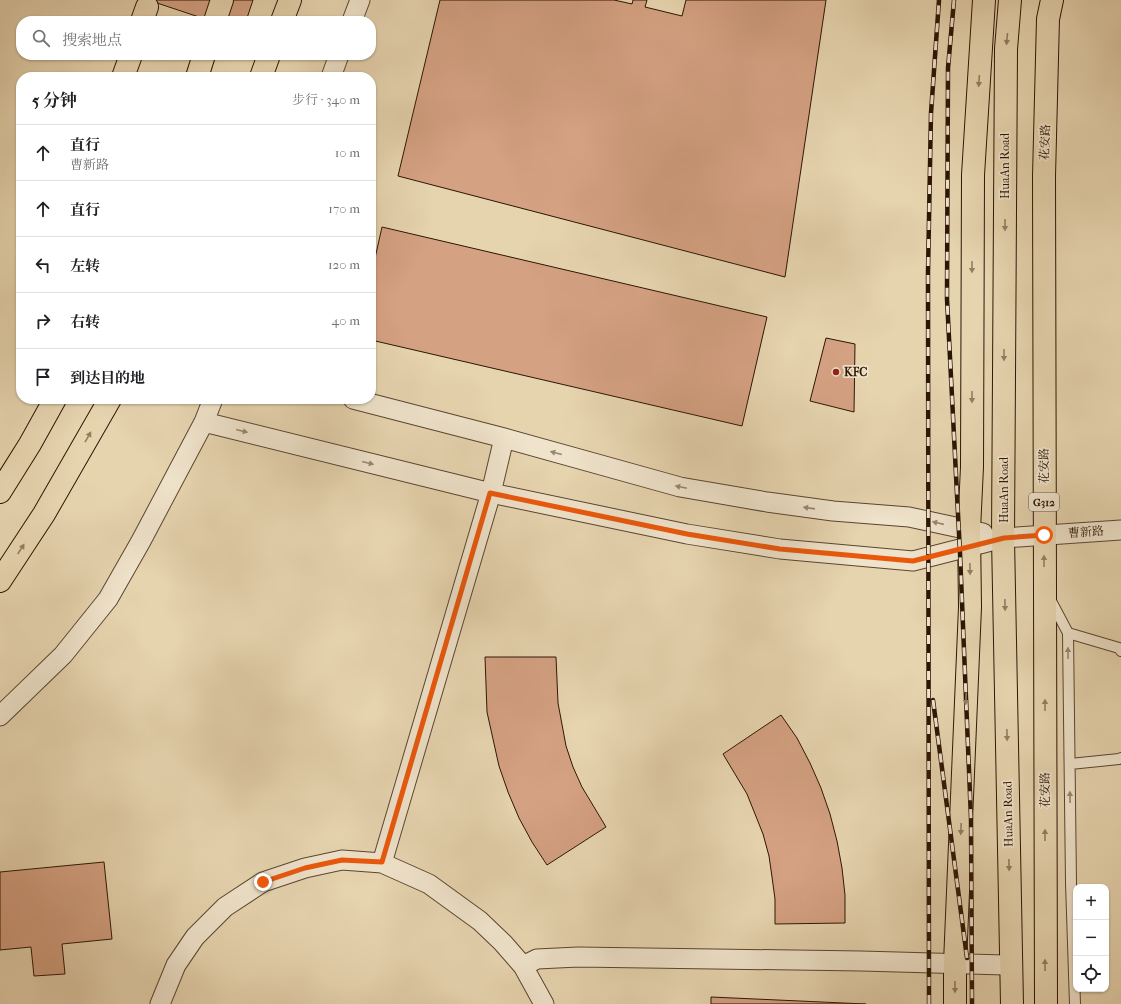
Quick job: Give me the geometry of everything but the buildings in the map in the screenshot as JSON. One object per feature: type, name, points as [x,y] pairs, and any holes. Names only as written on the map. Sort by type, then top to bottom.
[{"type":"highway","points":[[217,16],[222,0]]},
{"type":"highway","points":[[284,16],[290,0]]},
{"type":"highway","points":[[955,1004],[955,964],[970,608],[969,538],[972,459],[973,175],[984,0]]},
{"type":"highway","name":"HuaAn Road","points":[[1010,0],[1006,49],[1004,538],[1012,1004]]},
{"type":"highway","name":"花安路","points":[[1046,1004],[1044,176],[1048,20],[1052,0]]},
{"type":"highway","points":[[125,72],[129,60]]},
{"type":"highway","points":[[199,72],[202,60]]},
{"type":"highway","points":[[263,72],[267,60]]},
{"type":"highway","points":[[30,444],[43,404]]},
{"type":"highway","points":[[0,492],[30,444],[52,404]]},
{"type":"highway","points":[[0,581],[44,514],[107,404]]},
{"type":"street","points":[[354,16],[360,0]]},
{"type":"street","points":[[333,72],[337,60]]},
{"type":"street","points":[[0,716],[63,655],[108,599],[141,541],[204,422],[211,404]]},
{"type":"street","name":"曹新路","points":[[372,404],[504,438],[680,487],[767,502],[834,511],[909,517],[969,538],[1004,538],[1121,530]]},
{"type":"street","points":[[204,422],[490,493],[687,534],[795,550],[913,561],[969,538]]},
{"type":"street","points":[[382,862],[490,493],[504,438]]},
{"type":"street","points":[[160,1004],[176,965],[195,937],[225,907],[263,882],[305,868],[342,860],[382,862],[429,884],[480,920],[523,966],[544,1004]]},
{"type":"street","points":[[523,966],[537,959],[578,957],[1005,965]]},
{"type":"lane","points":[[1044,588],[1068,633],[1071,883],[1075,1004]]},
{"type":"lane","points":[[1068,633],[1119,648],[1121,651]]},
{"type":"lane","points":[[1070,764],[1119,760],[1121,758]]},
{"type":"railway","points":[[929,1004],[928,272],[931,113],[939,0]]},
{"type":"railway","points":[[954,0],[948,68],[947,299],[960,553],[971,819],[972,1004]]},
{"type":"railway","points":[[933,700],[967,958]]},
{"type":"place","name":"KFC","points":[[836,372]]},
{"type":"route","points":[[263,882],[305,868],[342,860],[382,862],[490,493],[687,534],[780,549],[913,561],[1004,538],[1044,535]]}]
